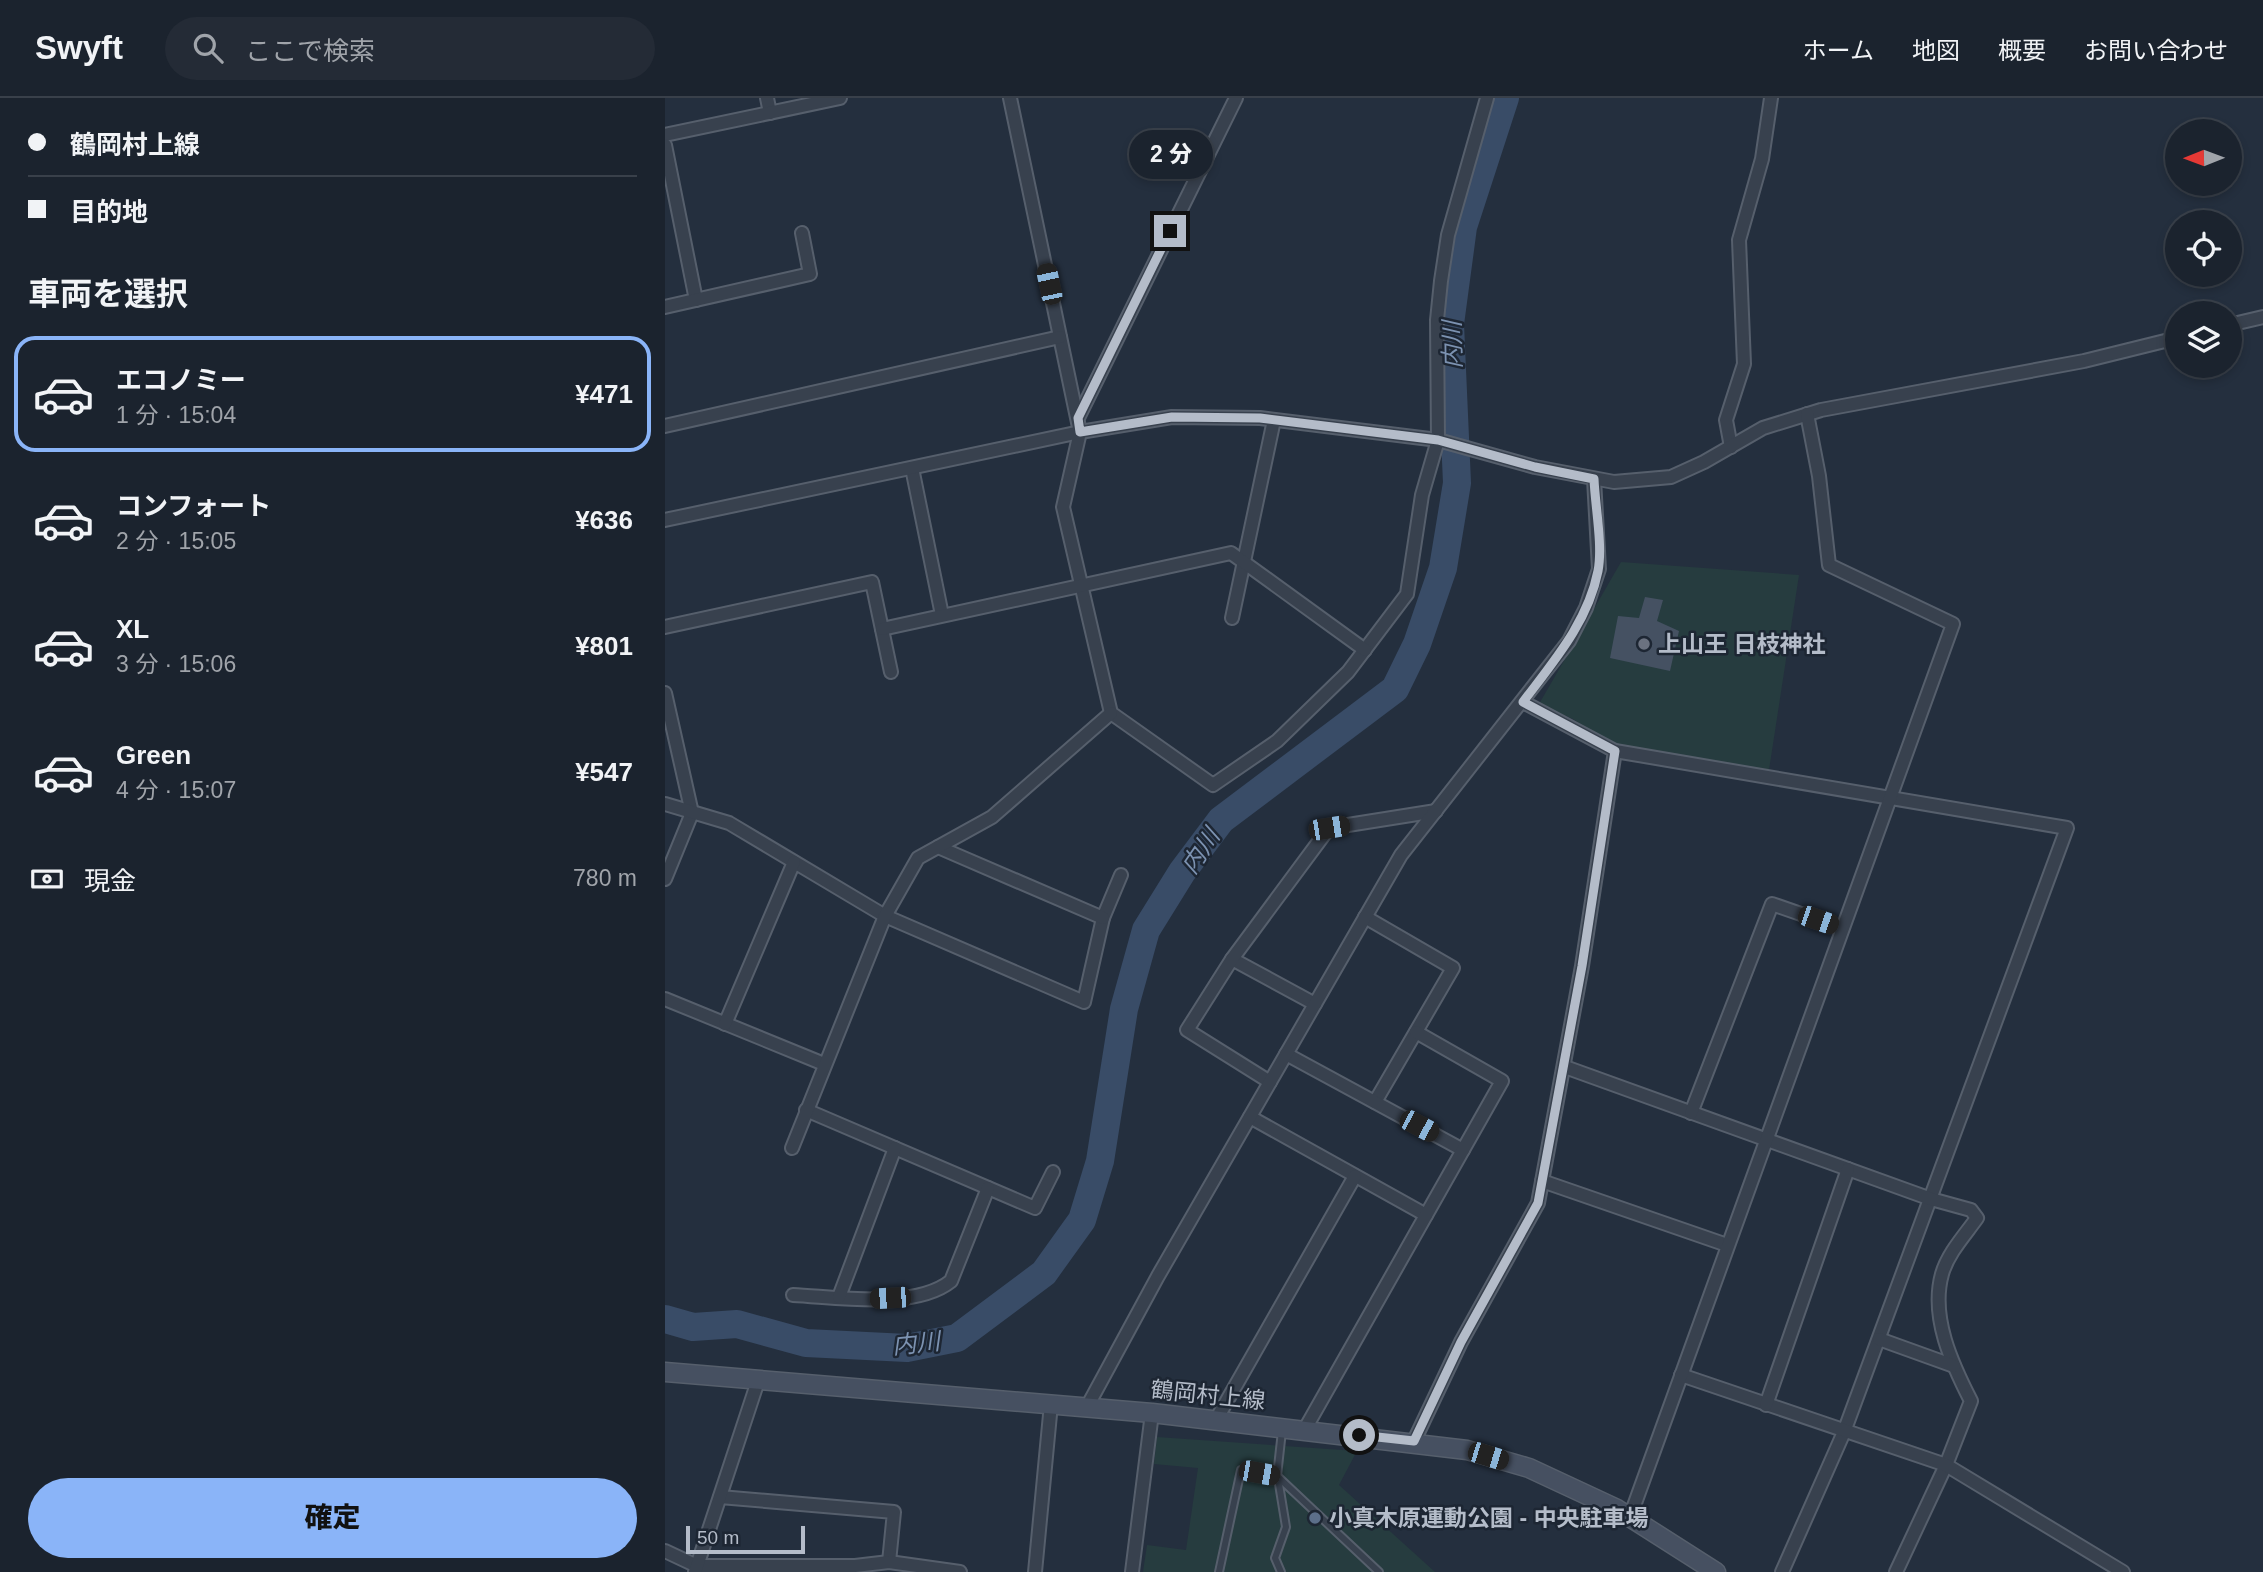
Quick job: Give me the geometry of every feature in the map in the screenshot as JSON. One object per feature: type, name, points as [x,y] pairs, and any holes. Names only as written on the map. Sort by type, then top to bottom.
[{"type":"main road","name":"鶴岡村上線","points":[[665,1372],[1152,1413],[1414,1441],[1467,1450],[1529,1468],[1630,1517],[1716,1572]]},
{"type":"street","points":[[767,98],[770,113]]},
{"type":"street","points":[[665,135],[840,98]]},
{"type":"street","points":[[1010,98],[1078,418],[1080,432],[1063,507],[1111,713],[1213,785],[1277,741],[1348,672],[1407,594],[1422,495],[1438,440],[1437,320],[1448,235],[1487,98]]},
{"type":"street","points":[[1078,418],[1236,98]]},
{"type":"street","points":[[1731,447],[1725,419],[1744,364],[1739,240],[1762,159],[1771,98]]},
{"type":"street","points":[[665,145],[696,300]]},
{"type":"street","points":[[665,307],[810,274],[802,233]]},
{"type":"street","points":[[2242,322],[2263,317]]},
{"type":"street","points":[[665,426],[1060,337]]},
{"type":"street","points":[[665,520],[1080,432],[1172,417],[1274,420],[1438,440],[1497,457],[1614,482],[1671,477],[1763,428],[1807,414],[2084,361],[2165,341]]},
{"type":"street","points":[[1630,1517],[1888,797],[1953,624],[1829,565],[1819,476],[1807,414]]},
{"type":"street","points":[[1232,618],[1274,420]]},
{"type":"street","points":[[912,468],[942,615]]},
{"type":"street","points":[[1087,1407],[1401,855],[1569,641],[1586,608],[1599,569],[1594,479]]},
{"type":"street","points":[[882,629],[1231,553],[1365,650]]},
{"type":"street","points":[[665,627],[872,582],[891,672]]},
{"type":"street","points":[[665,693],[692,813],[665,879]]},
{"type":"street","points":[[1523,702],[1615,751],[2067,828],[1844,1432],[1781,1572]]},
{"type":"street","points":[[792,1148],[885,916],[918,858],[992,817],[1111,713]]},
{"type":"street","points":[[1414,1441],[1461,1342],[1538,1203],[1565,1067],[1615,751]]},
{"type":"street","points":[[665,804],[729,823],[885,916],[1084,1002],[1103,918],[1121,875]]},
{"type":"street","points":[[1270,1082],[1187,1030],[1231,959],[1329,828],[1436,811]]},
{"type":"street","points":[[939,847],[1103,918]]},
{"type":"street","points":[[725,1024],[794,862]]},
{"type":"street","points":[[1691,1113],[1772,904],[1841,928]]},
{"type":"street","points":[[1365,917],[1453,968],[1375,1102]]},
{"type":"street","points":[[1231,959],[1315,1004]]},
{"type":"street","points":[[665,999],[824,1064]]},
{"type":"street","points":[[1305,1429],[1502,1081],[1416,1032]]},
{"type":"street","points":[[1286,1054],[1464,1150]]},
{"type":"street","points":[[1565,1067],[1931,1199],[1971,1210],[1977,1218],[1954,1250],[1942,1275],[1940,1308],[1947,1348],[1971,1401],[1946,1465],[1896,1572]]},
{"type":"street","points":[[806,1110],[1035,1208],[1053,1172]]},
{"type":"street","points":[[1250,1117],[1426,1215]]},
{"type":"street","points":[[839,1297],[895,1148]]},
{"type":"street","points":[[1766,1405],[1847,1169]]},
{"type":"street","points":[[1216,1420],[1355,1176]]},
{"type":"street","points":[[1542,1181],[1727,1245]]},
{"type":"street","points":[[793,1295],[914,1296],[939,1291],[950,1281],[988,1188]]},
{"type":"street","points":[[1879,1339],[1954,1366]]},
{"type":"street","points":[[1681,1375],[1946,1465],[2109,1568],[2123,1572]]},
{"type":"street","points":[[696,1569],[758,1381]]},
{"type":"street","points":[[1035,1572],[1051,1404]]},
{"type":"street","points":[[1132,1572],[1152,1413]]},
{"type":"street","points":[[720,1497],[894,1512],[889,1562]]},
{"type":"street","points":[[665,1551],[696,1569],[855,1566],[889,1562],[960,1572]]},
{"type":"lane","points":[[1281,1572],[1275,1558],[1286,1527],[1277,1476],[1283,1428]]},
{"type":"lane","points":[[1219,1572],[1241,1469],[1277,1476],[1378,1572]]},
{"type":"green space","points":[[1621,562],[1799,575],[1769,770],[1611,744],[1573,719],[1539,704]]},
{"type":"green space","points":[[1157,1437],[1357,1451],[1339,1485],[1435,1572],[1143,1572],[1147,1545],[1186,1550],[1198,1468],[1154,1464]]},
{"type":"building","name":"上山王 日枝神社","points":[[1645,597],[1663,600],[1657,621],[1679,631],[1670,671],[1610,658],[1618,616],[1639,618]]},
{"type":"waterway","name":"内川","points":[[665,1319],[693,1327],[737,1324],[806,1343],[907,1348],[957,1338],[1044,1273],[1082,1220],[1100,1161],[1124,1009],[1146,930],[1182,872],[1221,820],[1395,689],[1417,644],[1443,568],[1457,483],[1450,324],[1463,227],[1505,98]]},
{"type":"place","name":"上山王 日枝神社","points":[[1644,644]]},
{"type":"place","name":"小真木原運動公園 - 中央駐車場","points":[[1315,1518]]},
{"type":"route","points":[[1170,231],[1078,418],[1080,432],[1172,417],[1260,418],[1438,440],[1535,467],[1594,479],[1599,569],[1586,608],[1569,641],[1523,702],[1615,751],[1565,1067],[1538,1203],[1461,1342],[1414,1441],[1359,1435]]}]
